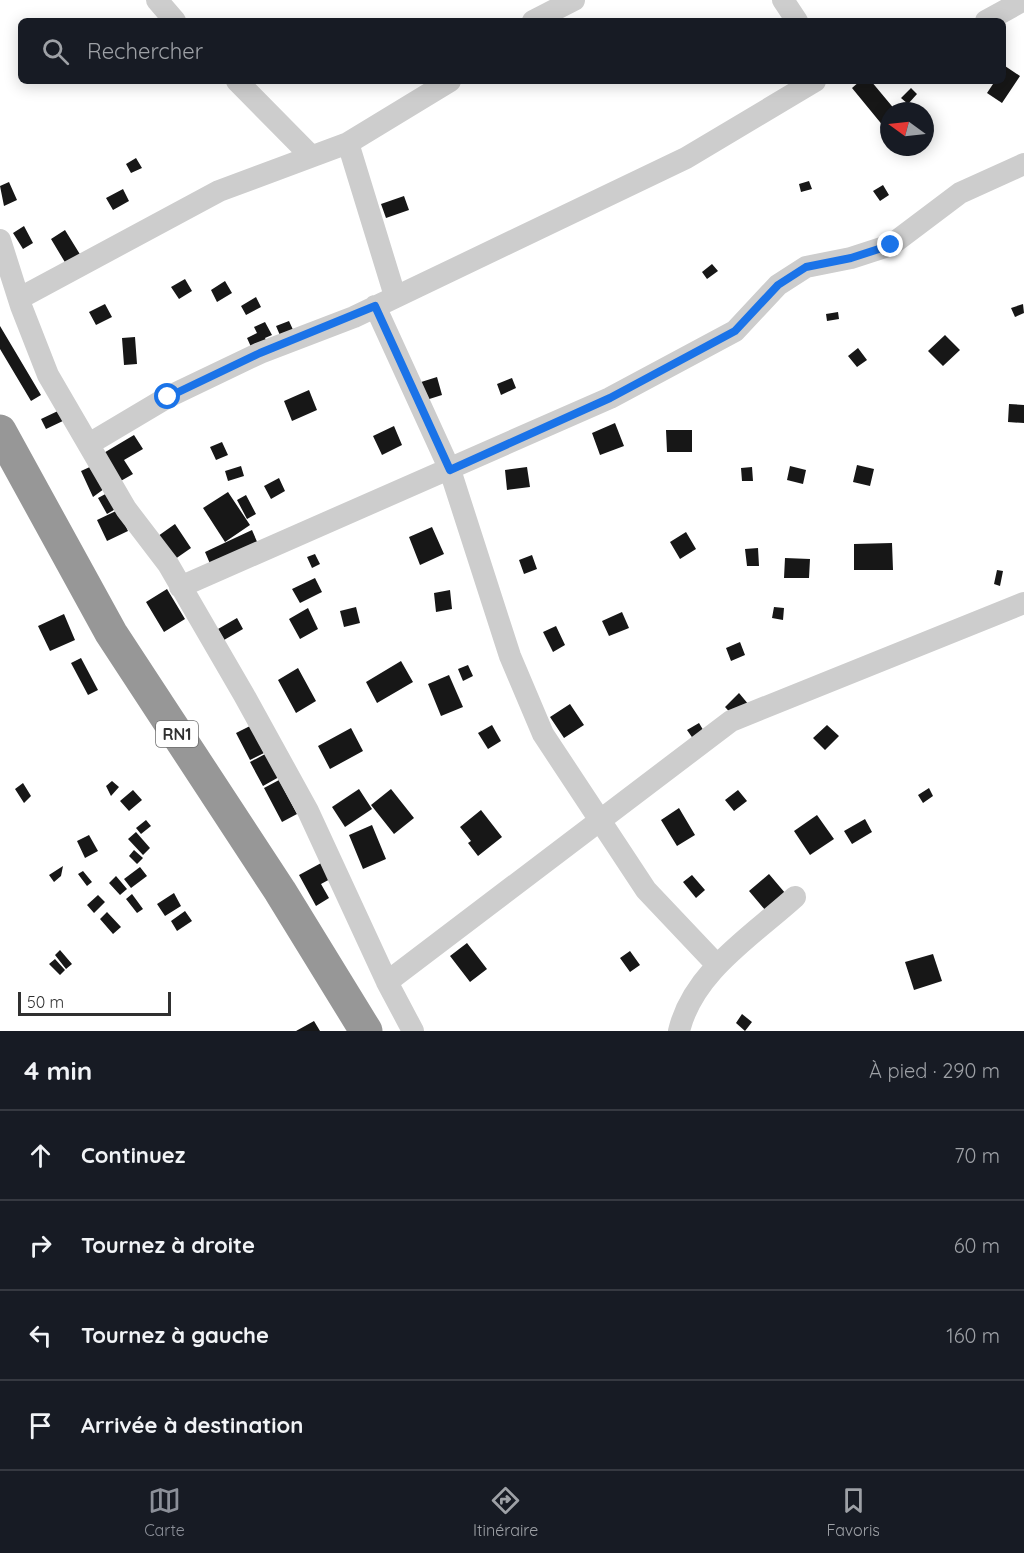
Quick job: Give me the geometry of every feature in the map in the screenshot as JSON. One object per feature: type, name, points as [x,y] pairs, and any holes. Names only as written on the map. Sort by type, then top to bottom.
[{"type":"highway","name":"RN1","points":[[0,431],[111,633],[280,891],[366,1031]]},
{"type":"street","points":[[157,0],[172,18]]},
{"type":"street","points":[[539,18],[574,0]]},
{"type":"street","points":[[783,0],[794,18]]},
{"type":"street","points":[[991,18],[1024,0]]},
{"type":"street","points":[[240,84],[311,156]]},
{"type":"street","points":[[20,297],[219,191],[348,143],[445,84]]},
{"type":"street","points":[[89,444],[168,397],[260,353],[385,301],[686,158],[810,84]]},
{"type":"street","points":[[348,143],[385,301],[450,470],[510,656],[543,734],[646,890],[717,965]]},
{"type":"street","points":[[180,587],[610,398],[735,331],[778,285],[806,267],[851,258],[891,245],[960,193],[1024,164]]},
{"type":"street","points":[[0,240],[48,375],[126,509],[168,564],[244,695],[308,811],[387,982],[413,1031]]},
{"type":"street","points":[[387,982],[598,820],[731,722],[1024,603]]},
{"type":"street","points":[[679,1031],[696,990],[717,965],[795,897]]},
{"type":"building","points":[[1006,67],[1020,76],[1002,103],[987,93],[993,84],[1006,84]]},
{"type":"building","points":[[857,84],[874,84],[888,102],[880,102],[880,122],[852,88]]},
{"type":"building","points":[[911,88],[917,94],[910,102],[901,98]]},
{"type":"building","points":[[136,158],[142,168],[131,173],[126,164]]},
{"type":"building","points":[[809,181],[812,189],[801,192],[799,184]]},
{"type":"building","points":[[9,182],[17,200],[4,206],[0,186]]},
{"type":"building","points":[[883,185],[889,195],[880,201],[873,191]]},
{"type":"building","points":[[123,189],[129,201],[113,210],[106,198]]},
{"type":"building","points":[[404,196],[409,210],[386,218],[381,204]]},
{"type":"building","points":[[24,226],[33,243],[23,249],[13,233]]},
{"type":"building","points":[[65,230],[81,256],[66,264],[51,239]]},
{"type":"building","points":[[712,264],[718,271],[707,279],[702,272]]},
{"type":"building","points":[[185,279],[192,291],[179,299],[171,287]]},
{"type":"building","points":[[225,281],[232,293],[217,302],[211,290]]},
{"type":"building","points":[[256,297],[261,307],[246,315],[241,306]]},
{"type":"building","points":[[105,304],[112,317],[96,325],[89,312]]},
{"type":"building","points":[[1023,304],[1024,313],[1015,317],[1011,308]]},
{"type":"building","points":[[838,312],[839,319],[827,321],[826,314]]},
{"type":"building","points":[[289,321],[295,334],[282,340],[276,326]]},
{"type":"building","points":[[265,322],[272,335],[265,338],[267,342],[252,349],[247,338],[257,333],[254,327]]},
{"type":"building","points":[[0,326],[41,395],[31,401],[0,349]]},
{"type":"building","points":[[945,335],[960,350],[943,366],[928,351]]},
{"type":"building","points":[[135,337],[137,364],[124,365],[122,338]]},
{"type":"building","points":[[858,348],[867,360],[857,367],[848,356]]},
{"type":"building","points":[[437,377],[442,395],[423,401],[418,383]]},
{"type":"building","points":[[512,378],[516,388],[501,395],[497,384]]},
{"type":"building","points":[[309,390],[317,410],[292,421],[284,401]]},
{"type":"building","points":[[1009,404],[1024,405],[1024,423],[1008,422]]},
{"type":"building","points":[[60,410],[65,420],[46,429],[41,419]]},
{"type":"building","points":[[615,423],[624,446],[600,455],[592,433]]},
{"type":"building","points":[[394,426],[402,445],[382,455],[373,436]]},
{"type":"building","points":[[666,430],[692,430],[692,452],[667,452]]},
{"type":"building","points":[[134,435],[143,449],[124,460],[133,474],[119,482],[102,454]]},
{"type":"building","points":[[222,442],[228,455],[216,460],[210,447]]},
{"type":"building","points":[[857,465],[874,469],[870,486],[853,482]]},
{"type":"building","points":[[92,466],[108,486],[93,497],[81,471]]},
{"type":"building","points":[[241,466],[244,476],[228,481],[225,471]]},
{"type":"building","points":[[790,466],[806,470],[803,484],[787,480]]},
{"type":"building","points":[[527,467],[530,487],[507,490],[505,470]]},
{"type":"building","points":[[752,467],[753,481],[742,481],[741,468]]},
{"type":"building","points":[[279,478],[285,491],[271,499],[264,486]]},
{"type":"building","points":[[111,491],[119,507],[107,514],[98,498]]},
{"type":"building","points":[[228,492],[250,525],[225,542],[203,508]]},
{"type":"building","points":[[246,495],[256,514],[247,519],[237,500]]},
{"type":"building","points":[[118,510],[128,531],[107,541],[97,520]]},
{"type":"building","points":[[175,524],[191,548],[168,564],[151,541]]},
{"type":"building","points":[[432,527],[444,554],[420,565],[409,537]]},
{"type":"building","points":[[252,530],[258,544],[211,566],[205,552]]},
{"type":"building","points":[[686,532],[696,549],[680,559],[670,542]]},
{"type":"building","points":[[892,543],[893,570],[854,570],[854,544]]},
{"type":"building","points":[[758,548],[759,566],[747,566],[745,549]]},
{"type":"building","points":[[315,554],[320,564],[312,568],[307,557]]},
{"type":"building","points":[[532,555],[537,569],[524,574],[519,560]]},
{"type":"building","points":[[785,558],[810,559],[809,578],[784,578]]},
{"type":"building","points":[[997,570],[1003,571],[1000,586],[994,584]]},
{"type":"building","points":[[315,578],[322,592],[300,603],[292,589]]},
{"type":"building","points":[[167,589],[185,619],[164,632],[146,602]]},
{"type":"building","points":[[450,590],[452,609],[436,612],[434,593]]},
{"type":"building","points":[[356,607],[360,623],[344,627],[340,611]]},
{"type":"building","points":[[774,607],[784,608],[783,620],[772,618]]},
{"type":"building","points":[[308,608],[318,629],[300,639],[289,619]]},
{"type":"building","points":[[622,612],[629,628],[609,636],[602,621]]},
{"type":"building","points":[[64,614],[75,640],[50,651],[38,626]]},
{"type":"building","points":[[237,618],[243,629],[224,640],[218,629]]},
{"type":"building","points":[[556,626],[565,645],[553,652],[543,632]]},
{"type":"building","points":[[740,642],[745,655],[731,661],[726,648]]},
{"type":"building","points":[[81,658],[98,690],[88,695],[71,663]]},
{"type":"building","points":[[401,661],[413,682],[377,703],[366,682]]},
{"type":"building","points":[[468,665],[473,676],[463,681],[458,669]]},
{"type":"building","points":[[298,668],[316,701],[296,713],[278,680]]},
{"type":"building","points":[[449,675],[463,707],[441,716],[428,684]]},
{"type":"building","points":[[739,693],[749,705],[735,718],[725,707]]},
{"type":"building","points":[[570,704],[584,725],[564,738],[550,717]]},
{"type":"building","points":[[699,723],[705,733],[694,740],[687,730]]},
{"type":"building","points":[[492,725],[501,741],[488,749],[478,733]]},
{"type":"building","points":[[827,725],[839,736],[825,750],[813,738]]},
{"type":"building","points":[[250,726],[264,753],[250,760],[236,733]]},
{"type":"building","points":[[351,728],[363,751],[330,769],[318,746]]},
{"type":"building","points":[[267,753],[279,777],[263,786],[250,762]]},
{"type":"building","points":[[279,780],[297,814],[282,822],[264,788]]},
{"type":"building","points":[[112,781],[119,787],[111,796],[106,786]]},
{"type":"building","points":[[23,783],[31,796],[24,803],[15,789]]},
{"type":"building","points":[[929,788],[933,796],[923,803],[918,795]]},
{"type":"building","points":[[359,789],[372,809],[345,827],[332,807]]},
{"type":"building","points":[[391,789],[414,818],[394,834],[371,805]]},
{"type":"building","points":[[133,790],[142,800],[129,811],[120,801]]},
{"type":"building","points":[[738,790],[747,801],[734,811],[725,800]]},
{"type":"building","points":[[679,808],[695,835],[677,846],[661,820]]},
{"type":"building","points":[[481,810],[502,837],[478,856],[468,843],[471,841],[460,827]]},
{"type":"building","points":[[817,815],[834,839],[810,855],[794,831]]},
{"type":"building","points":[[865,819],[872,832],[852,844],[844,831]]},
{"type":"building","points":[[146,820],[151,826],[141,834],[136,828]]},
{"type":"building","points":[[372,825],[386,859],[363,869],[349,835]]},
{"type":"building","points":[[136,832],[150,848],[143,855],[128,839]]},
{"type":"building","points":[[89,835],[98,851],[85,858],[77,841]]},
{"type":"building","points":[[134,850],[143,858],[137,864],[129,856]]},
{"type":"building","points":[[323,862],[332,878],[321,884],[329,898],[316,906],[299,875]]},
{"type":"building","points":[[63,866],[61,876],[54,882],[49,875]]},
{"type":"building","points":[[140,867],[147,876],[131,888],[124,879]]},
{"type":"building","points":[[83,871],[92,882],[87,886],[78,874]]},
{"type":"building","points":[[769,874],[791,900],[771,917],[749,891]]},
{"type":"building","points":[[692,875],[705,890],[696,898],[683,882]]},
{"type":"building","points":[[116,876],[127,889],[120,895],[109,883]]},
{"type":"building","points":[[174,893],[181,906],[165,916],[157,904]]},
{"type":"building","points":[[132,894],[143,909],[137,913],[126,899]]},
{"type":"building","points":[[98,895],[105,902],[94,913],[87,905]]},
{"type":"building","points":[[185,911],[192,921],[177,931],[171,921]]},
{"type":"building","points":[[107,912],[121,927],[113,934],[100,919]]},
{"type":"building","points":[[467,943],[487,969],[470,982],[450,956]]},
{"type":"building","points":[[60,950],[72,964],[66,969],[55,955]]},
{"type":"building","points":[[630,951],[640,965],[630,972],[620,958]]},
{"type":"building","points":[[933,954],[942,981],[914,990],[905,962]]},
{"type":"building","points":[[55,959],[65,970],[60,975],[49,964]]},
{"type":"building","points":[[742,1014],[752,1022],[745,1031],[736,1023]]},
{"type":"building","points":[[314,1021],[320,1031],[296,1031]]},
{"type":"route","points":[[168,397],[260,353],[354,317],[375,306],[450,470],[610,398],[735,331],[778,285],[806,267],[851,258],[891,245]]}]
